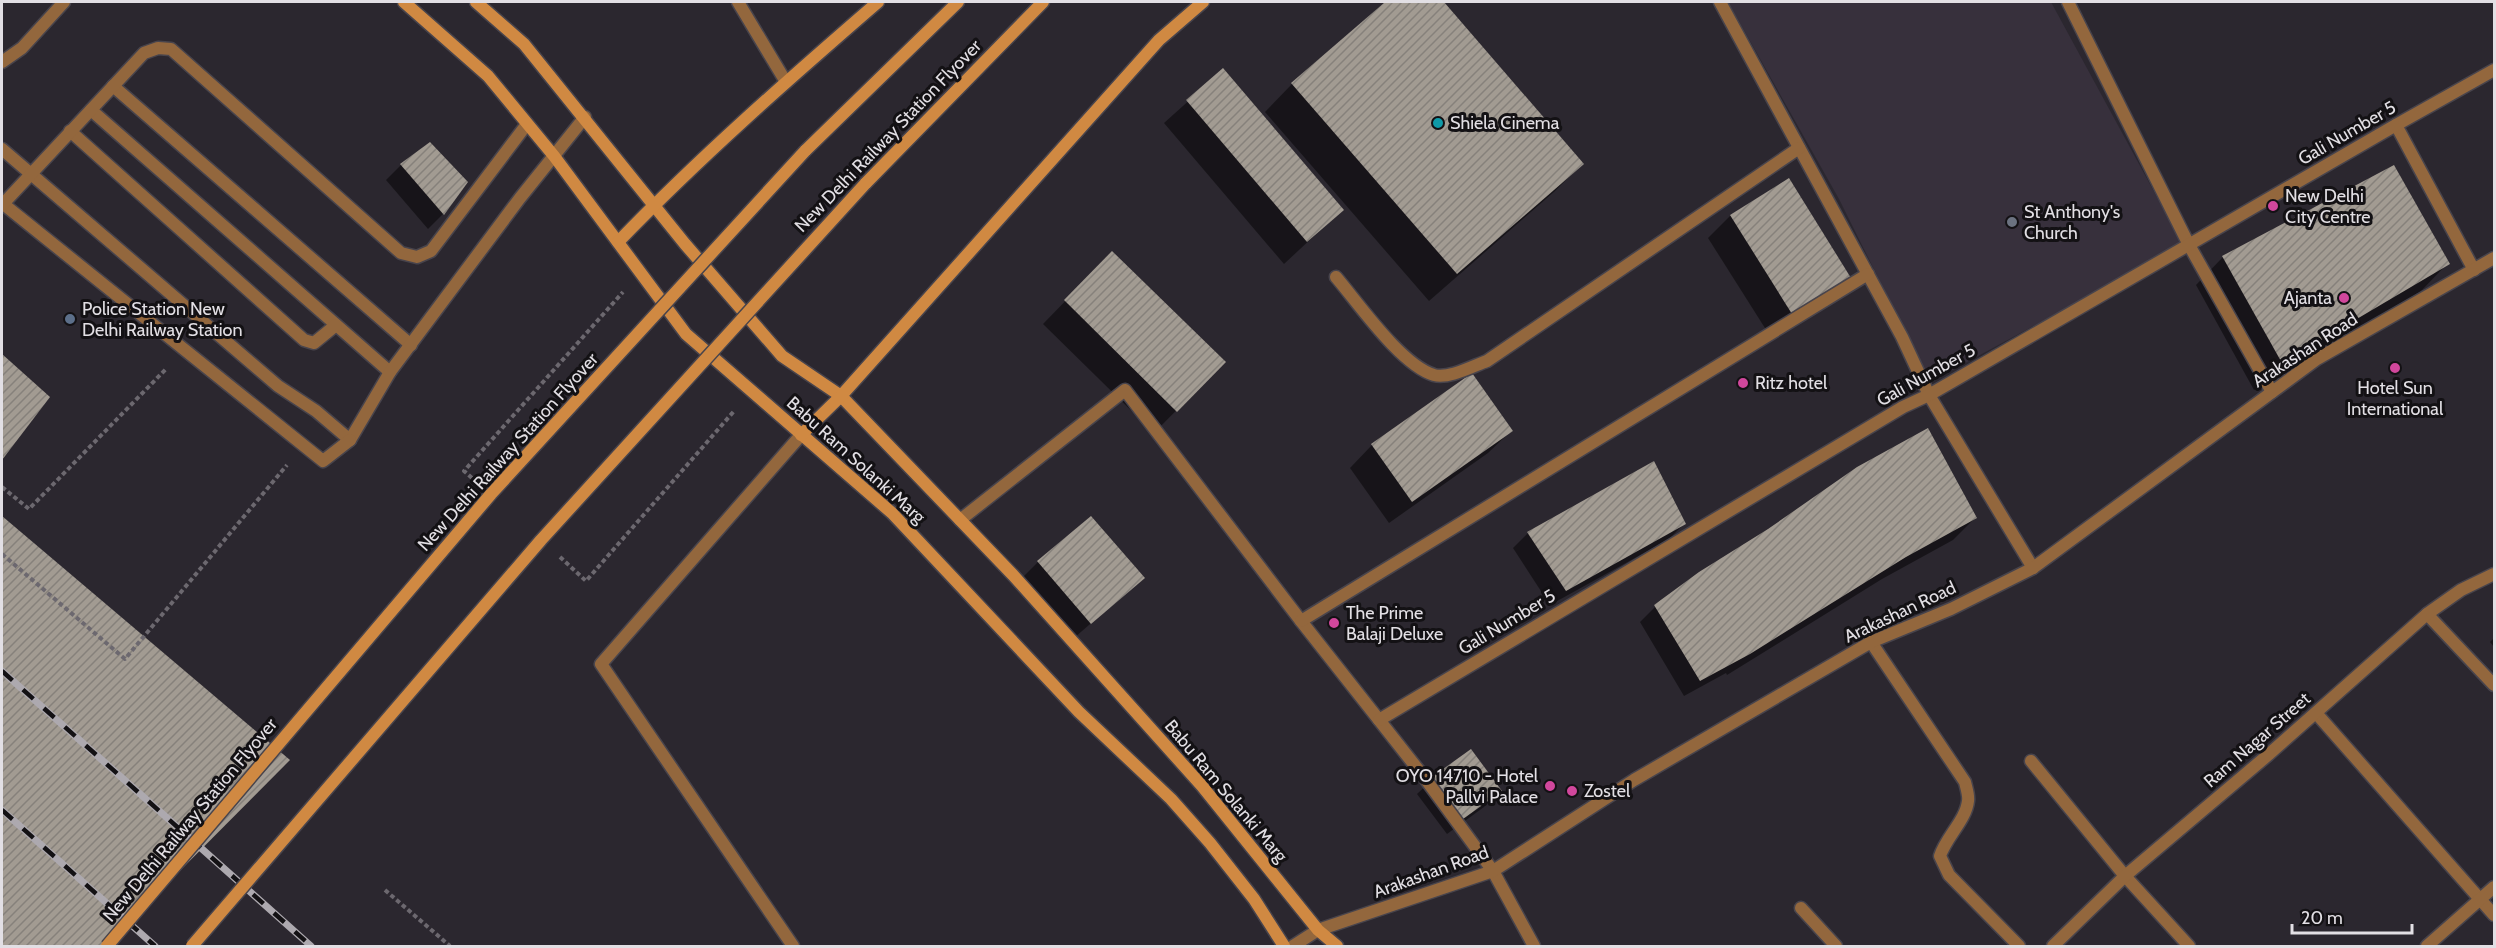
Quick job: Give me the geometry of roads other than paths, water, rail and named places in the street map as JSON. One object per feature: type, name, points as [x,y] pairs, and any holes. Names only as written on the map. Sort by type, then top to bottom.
[{"type":"main road","name":"Babu Ram Solanki Marg","points":[[404,2],[488,76],[554,156],[686,334],[892,513],[1079,712],[1172,799],[1254,899],[1284,946]]},
{"type":"main road","name":"Babu Ram Solanki Marg","points":[[476,2],[524,44],[654,205],[782,356],[841,396],[1021,584],[1202,786],[1318,930],[1337,946]]},
{"type":"main road","points":[[618,242],[654,205],[786,82],[878,2]]},
{"type":"main road","name":"New Delhi Railway Station Flyover","points":[[107,946],[491,494],[805,150],[958,2]]},
{"type":"main road","name":"New Delhi Railway Station Flyover","points":[[192,946],[541,540],[864,184],[1043,2]]},
{"type":"main road","points":[[801,435],[841,396],[1159,40],[1203,2]]},
{"type":"street","points":[[2,62],[22,48],[64,2]]},
{"type":"street","points":[[738,2],[786,82]]},
{"type":"street","points":[[1720,2],[1868,273],[1929,394],[2033,568]]},
{"type":"street","points":[[2068,2],[2189,245],[2272,392]]},
{"type":"street","points":[[527,124],[431,251],[417,256],[401,253],[171,50],[158,48],[144,53],[2,204],[323,461],[350,440],[390,372],[585,117]]},
{"type":"street","name":"Gali Number 5","points":[[1379,720],[1903,407],[2494,70]]},
{"type":"street","points":[[113,86],[411,345]]},
{"type":"street","points":[[91,110],[390,372]]},
{"type":"street","points":[[2396,125],[2474,270]]},
{"type":"street","points":[[70,131],[304,340],[314,343],[336,325]]},
{"type":"street","points":[[1336,278],[1406,359],[1435,375],[1454,373],[1487,361],[1799,148]]},
{"type":"street","points":[[2,149],[278,386],[316,411],[350,440]]},
{"type":"street","name":"Arakashan Road","points":[[1293,946],[1318,930],[1493,871],[1634,780],[1871,642],[1952,609],[2033,568],[2317,359],[2494,258]]},
{"type":"street","points":[[1301,621],[1868,273]]},
{"type":"street","points":[[960,520],[1125,390],[1493,871],[1534,946]]},
{"type":"street","points":[[794,946],[601,664],[801,435]]},
{"type":"street","name":"Ram Nagar Street","points":[[2053,946],[2126,876],[2427,614],[2461,590],[2494,574]]},
{"type":"street","points":[[2427,614],[2494,685]]},
{"type":"street","points":[[1871,642],[1965,782],[1969,800],[1962,816],[1944,843],[1940,856],[1949,875],[2019,946]]},
{"type":"street","points":[[2316,712],[2494,915]]},
{"type":"street","points":[[2031,761],[2126,876],[2189,946]]},
{"type":"street","points":[[2427,946],[2494,886]]},
{"type":"street","points":[[1800,908],[1836,946]]},
{"type":"railway","points":[[2,671],[311,946]]},
{"type":"railway","points":[[2,810],[155,946]]},
{"type":"place","name":"Shiela Cinema","points":[[1438,123]]},
{"type":"place","name":"New Delhi City Centre","points":[[2273,206]]},
{"type":"place","name":"St Anthony's Church","points":[[2012,222]]},
{"type":"place","name":"Ajanta","points":[[2344,298]]},
{"type":"place","name":"Police Station New Delhi Railway Station","points":[[70,319]]},
{"type":"place","name":"Hotel Sun International","points":[[2395,368]]},
{"type":"place","name":"Ritz hotel","points":[[1743,383]]},
{"type":"place","name":"The Prime Balaji Deluxe","points":[[1334,623]]},
{"type":"place","name":"OYO 14710 - Hotel Pallvi Palace","points":[[1550,786]]},
{"type":"place","name":"Zostel","points":[[1572,791]]}]
